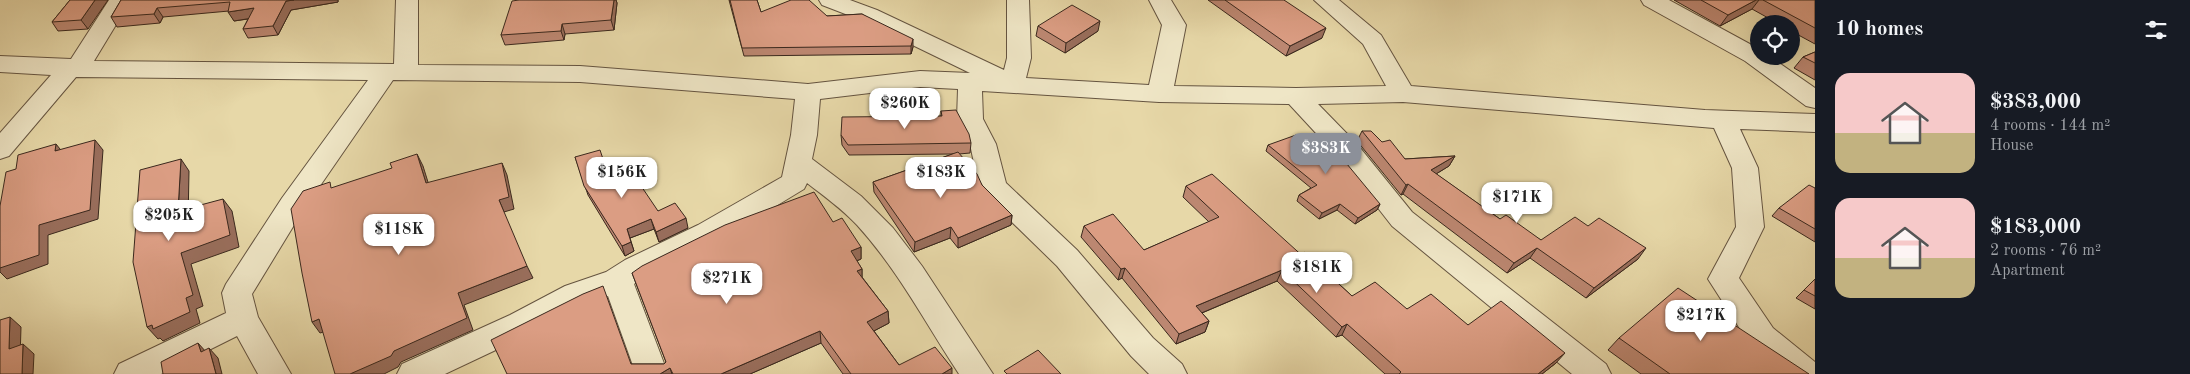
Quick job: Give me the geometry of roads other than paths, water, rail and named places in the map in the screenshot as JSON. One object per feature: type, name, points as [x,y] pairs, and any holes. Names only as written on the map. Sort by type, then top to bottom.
[{"type":"street","points":[[0,150],[74,68],[120,0]]},
{"type":"street","points":[[276,374],[244,319],[237,293],[292,205],[396,73],[407,0]]},
{"type":"street","points":[[1012,84],[1019,58],[1018,0]]},
{"type":"street","points":[[1158,94],[1166,70],[1174,25],[1160,0]]},
{"type":"street","points":[[1325,0],[1373,40],[1403,94]]},
{"type":"street","points":[[1652,0],[1753,56],[1815,100]]},
{"type":"street","points":[[845,3],[1012,84]]},
{"type":"street","points":[[0,64],[74,68],[580,74],[808,92],[920,79],[1158,94],[1296,96],[1403,94],[1723,120],[1815,123]]},
{"type":"street","points":[[970,81],[970,119],[983,144],[993,187],[1067,258],[1142,348],[1171,374]]},
{"type":"street","points":[[413,374],[521,324],[576,295],[617,280],[635,268],[708,232],[794,182],[804,135],[808,92]]},
{"type":"street","points":[[1296,96],[1348,151],[1402,219],[1595,374]]},
{"type":"street","points":[[1723,120],[1746,168],[1750,227],[1723,279],[1762,337],[1806,374]]},
{"type":"street","points":[[798,162],[866,216],[873,224],[910,269],[927,299],[977,374]]},
{"type":"street","points":[[617,280],[652,374]]},
{"type":"street","points":[[130,374],[244,319]]}]
